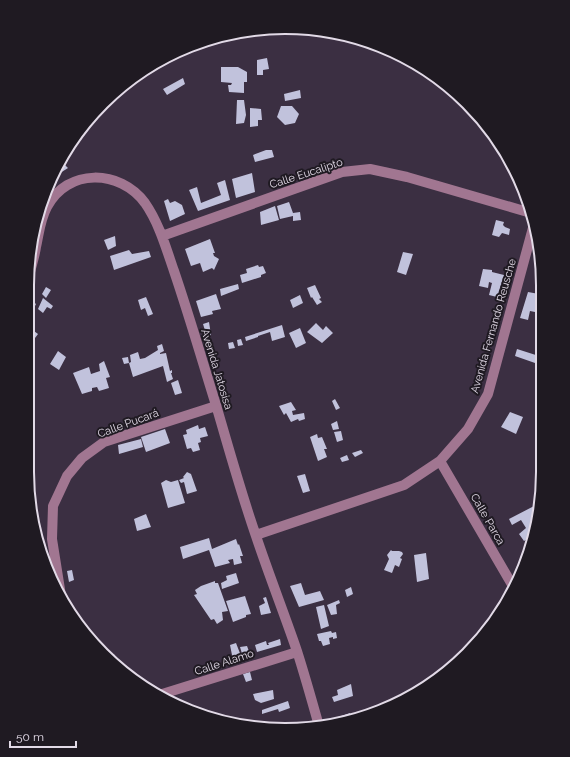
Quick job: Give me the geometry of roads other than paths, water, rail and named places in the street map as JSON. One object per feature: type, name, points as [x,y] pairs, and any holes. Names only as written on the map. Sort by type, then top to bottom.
[{"type":"street","name":"Calle Eucalipto","points":[[162,236],[342,172],[370,169],[525,211]]},
{"type":"street","name":"Avenida Jatosisa","points":[[45,212],[54,197],[63,188],[82,179],[92,177],[117,180],[128,186],[139,195],[146,205],[162,236],[190,318],[256,534],[297,652],[318,721]]},
{"type":"street","name":"Avenida Fernando Reusche","points":[[256,534],[404,485],[440,461],[468,429],[488,394],[531,236]]},
{"type":"street","name":"Calle Pucará","points":[[56,574],[52,539],[53,506],[67,476],[82,458],[104,442],[216,406]]},
{"type":"street","name":"Calle Parca","points":[[440,461],[510,582]]},
{"type":"street","name":"Calle Alamo","points":[[166,693],[297,652]]}]
